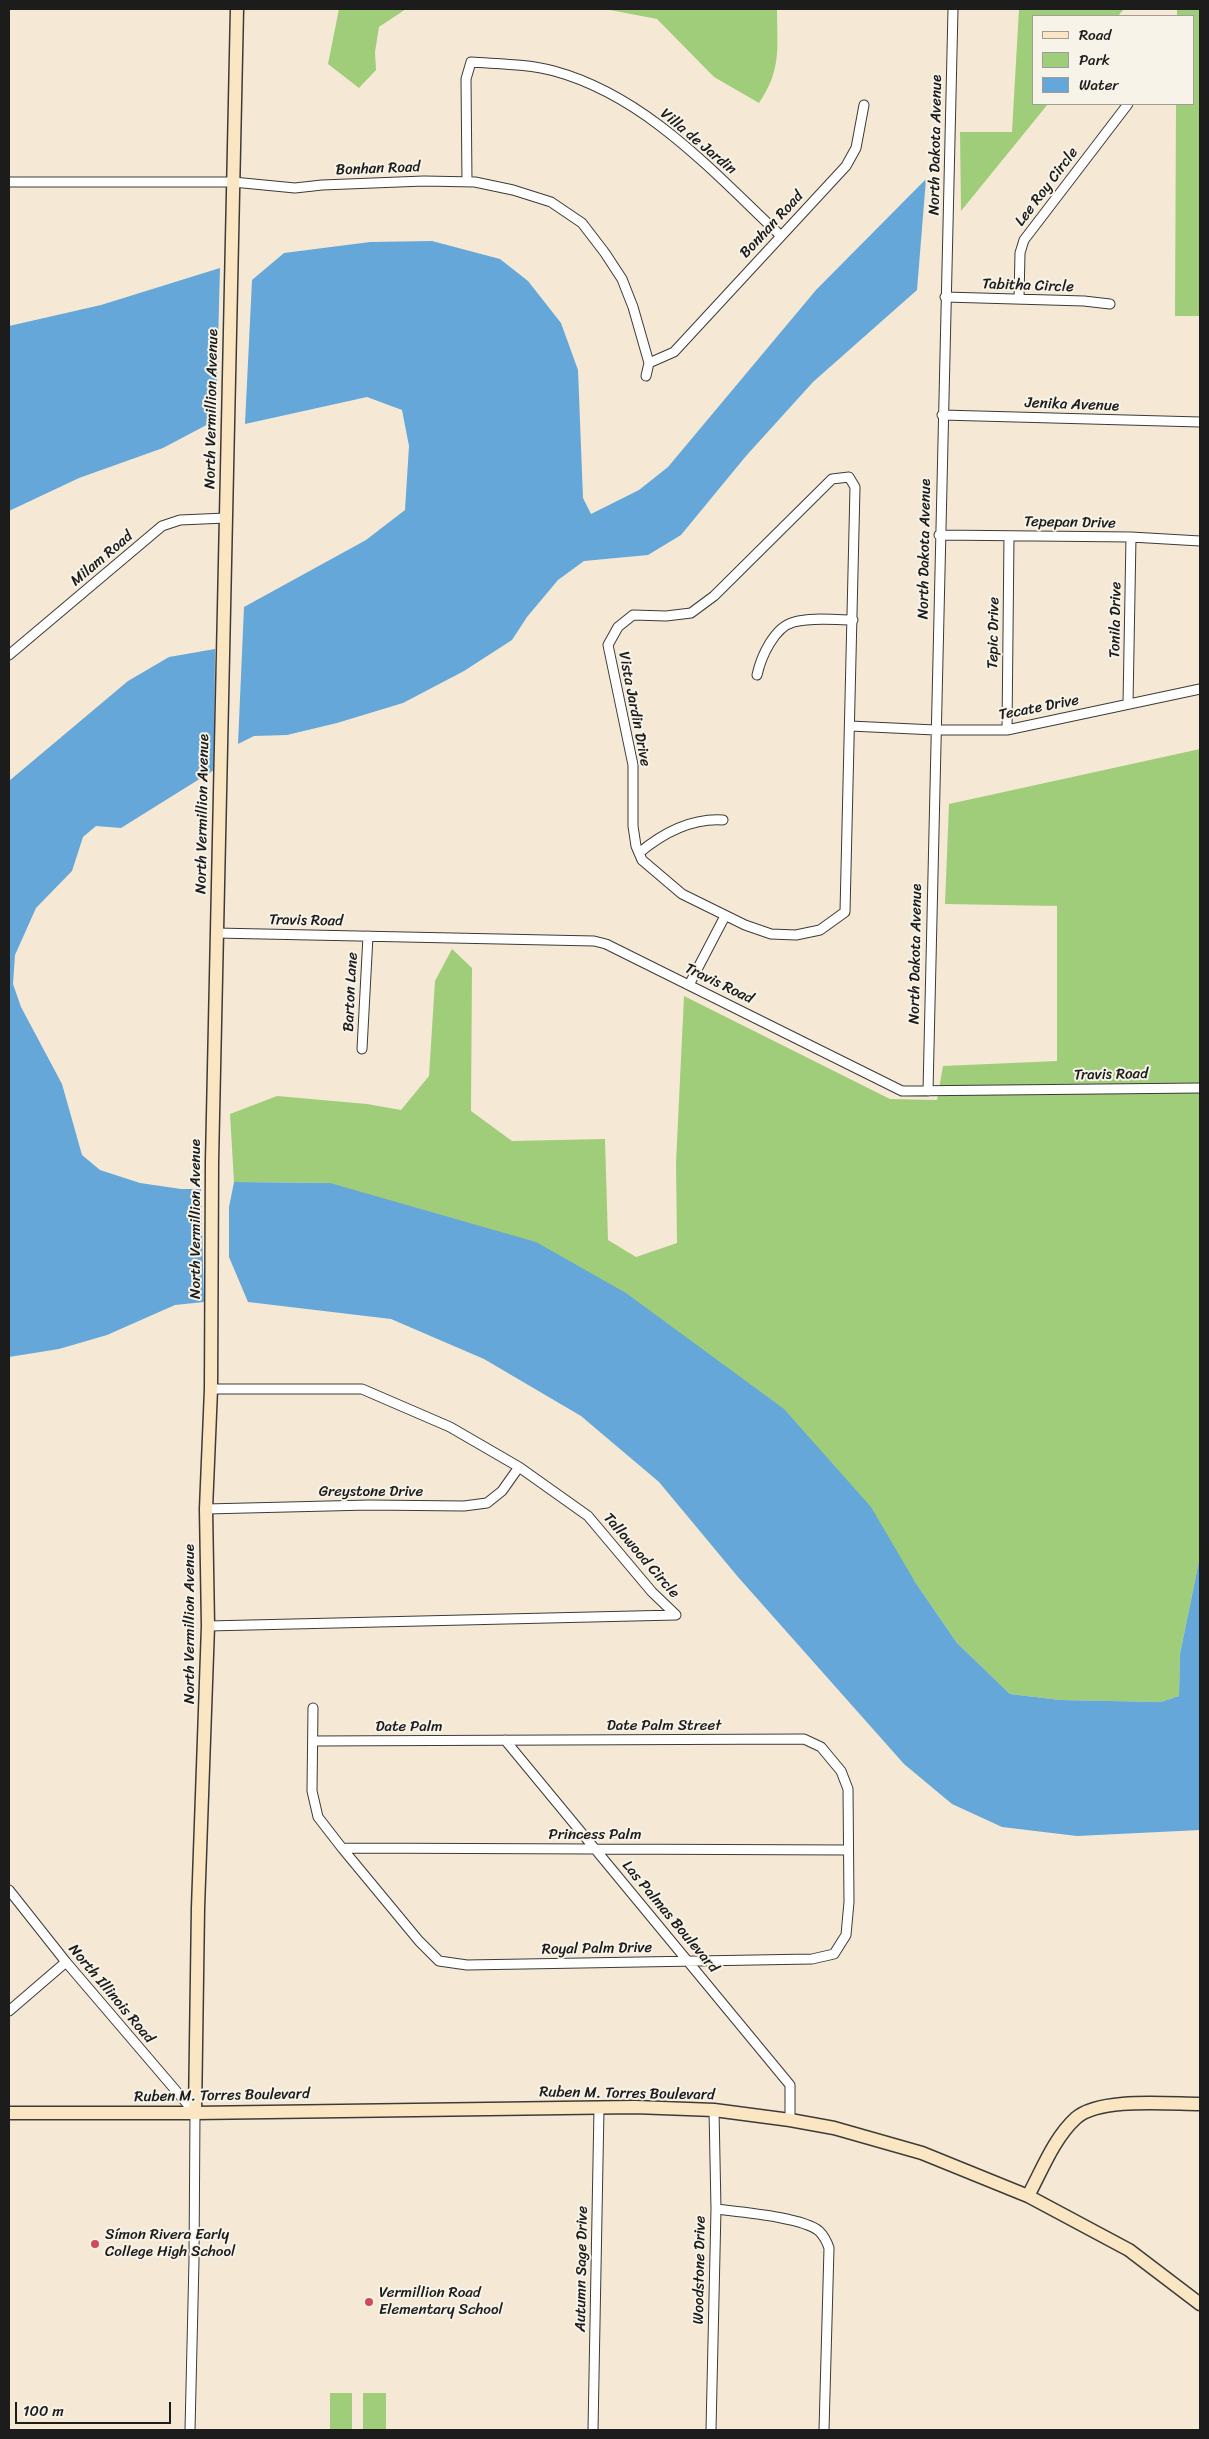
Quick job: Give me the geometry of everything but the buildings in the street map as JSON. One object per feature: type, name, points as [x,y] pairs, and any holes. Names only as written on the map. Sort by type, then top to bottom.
[{"type":"street","name":"North Vermillion Avenue","points":[[190,2430],[198,1908],[208,1626],[206,1509],[211,1389],[216,933],[237,9]]},
{"type":"street","name":"North Dakota Avenue","points":[[928,1091],[934,730],[953,9]]},
{"type":"street","name":"Villa de Jardin","points":[[467,182],[466,80],[471,62],[554,71],[605,91],[658,124],[697,156],[780,235]]},
{"type":"street","name":"Bonhan Road","points":[[649,363],[674,352],[780,235],[846,166],[856,148],[864,105]]},
{"type":"street","name":"Lee Roy Circle","points":[[1019,299],[1020,253],[1024,240],[1127,105]]},
{"type":"street","name":"Bonhan Road","points":[[9,182],[233,182],[295,188],[322,185],[424,181],[467,182],[514,190],[552,202],[582,223],[622,279],[633,307],[649,363],[646,376]]},
{"type":"street","name":"Tabitha Circle","points":[[946,297],[1084,301],[1110,304]]},
{"type":"street","name":"Jenika Avenue","points":[[942,415],[1200,422]]},
{"type":"street","name":"Vista Jardin Drive","points":[[849,477],[855,487],[850,726],[845,912],[820,930],[796,935],[771,934],[725,916],[682,894],[642,860],[636,846],[633,826],[633,765],[608,645],[618,627],[633,615],[666,616],[690,613],[714,596],[832,479],[849,477]]},
{"type":"street","name":"Milam Road","points":[[9,655],[162,526],[180,520],[226,518]]},
{"type":"street","name":"Tepepan Drive","points":[[939,535],[1131,537],[1200,541]]},
{"type":"street","name":"Tepic Drive","points":[[1007,730],[1009,536]]},
{"type":"street","name":"Tonila Drive","points":[[1128,704],[1131,537]]},
{"type":"street","points":[[757,675],[760,659],[778,633],[792,622],[853,620]]},
{"type":"street","name":"Tecate Drive","points":[[850,726],[934,730],[1007,730],[1200,689]]},
{"type":"street","points":[[639,853],[658,837],[686,825],[709,819],[723,820]]},
{"type":"street","points":[[689,985],[725,916]]},
{"type":"street","name":"Travis Road","points":[[216,933],[594,941],[606,944],[902,1091],[1200,1088]]},
{"type":"street","name":"Barton Lane","points":[[362,1049],[368,936]]},
{"type":"street","name":"Tallowood Circle","points":[[208,1626],[676,1615],[652,1592],[588,1516],[519,1468],[450,1427],[362,1389],[211,1389]]},
{"type":"street","name":"Greystone Drive","points":[[206,1509],[369,1505],[464,1506],[487,1503],[502,1492],[519,1468]]},
{"type":"street","name":"Royal Palm Drive","points":[[313,1708],[312,1791],[318,1817],[419,1941],[439,1961],[467,1965],[812,1959],[834,1954],[846,1935],[849,1902],[848,1789],[841,1770],[821,1746]]},
{"type":"street","name":"Date Palm Street","points":[[505,1740],[804,1739],[821,1746]]},
{"type":"street","name":"Date Palm","points":[[313,1741],[505,1740]]},
{"type":"street","name":"Las Palmas Boulevard","points":[[505,1740],[790,2085],[790,2120]]},
{"type":"street","name":"Princess Palm","points":[[342,1848],[848,1850]]},
{"type":"street","name":"North Illinois Road","points":[[9,1890],[66,1962],[195,2113]]},
{"type":"street","points":[[10,2008],[66,1962]]},
{"type":"street","points":[[1028,2196],[1064,2131],[1078,2116],[1096,2108],[1118,2105],[1200,2104]]},
{"type":"street","name":"Ruben M. Torres Boulevard","points":[[9,2113],[195,2113],[599,2108],[714,2110],[790,2120],[834,2128],[922,2153],[1028,2196],[1129,2250],[1200,2304]]},
{"type":"street","name":"Autumn Sage Drive","points":[[593,2430],[599,2108]]},
{"type":"street","name":"Woodstone Drive","points":[[711,2430],[716,2209],[714,2110]]},
{"type":"street","points":[[716,2209],[776,2218],[811,2226],[826,2239],[829,2248],[824,2430]]},
{"type":"green space","points":[[339,9],[406,9],[379,27],[375,52],[376,70],[359,88],[328,64]]},
{"type":"green space","points":[[605,9],[777,9],[777,58],[772,79],[759,103],[714,77],[657,19]]},
{"type":"green space","points":[[1019,9],[1124,9],[1119,15],[1032,15],[1032,105],[1047,105],[961,211],[960,132],[1012,132]]},
{"type":"green space","points":[[1177,9],[1200,9],[1200,316],[1175,316],[1176,105],[1194,105],[1194,15],[1177,15]]},
{"type":"green space","points":[[1200,749],[1200,1556],[1180,1654],[1179,1696],[1161,1702],[1060,1700],[1010,1694],[957,1643],[915,1582],[330,1183],[234,1182],[230,1114],[277,1096],[367,1104],[401,1110],[429,1076],[435,981],[452,949],[472,968],[471,1111],[512,1141],[605,1139],[608,1240],[636,1257],[677,1243],[676,1163],[684,996],[890,1099],[937,1100],[943,1066],[1057,1061],[1057,906],[945,904],[949,804]]},
{"type":"green space","points":[[330,2393],[352,2393],[352,2430],[330,2430]]},
{"type":"green space","points":[[363,2393],[386,2393],[386,2430],[363,2430]]},
{"type":"water","points":[[926,179],[917,290],[813,382],[746,456],[681,535],[648,555],[584,561],[558,580],[527,617],[512,640],[464,671],[403,703],[337,723],[287,735],[254,736],[238,744],[244,607],[366,540],[405,510],[409,446],[402,410],[367,397],[245,424],[252,280],[284,253],[370,242],[432,241],[500,259],[528,281],[561,323],[578,370],[583,498],[591,514],[639,490],[668,467],[816,290]]},
{"type":"water","points":[[220,268],[216,420],[163,448],[79,478],[9,511],[9,326],[101,305]]},
{"type":"water","points":[[215,649],[214,770],[121,828],[96,826],[83,837],[72,871],[36,908],[15,955],[13,984],[21,1007],[62,1084],[82,1155],[100,1170],[140,1183],[181,1189],[201,1189],[204,1302],[175,1305],[107,1335],[59,1349],[9,1357],[9,781],[128,681],[169,657]]},
{"type":"water","points":[[234,1182],[330,1183],[536,1242],[626,1293],[784,1409],[871,1507],[915,1582],[957,1643],[1010,1694],[1060,1700],[1161,1702],[1179,1696],[1180,1654],[1200,1556],[1200,1830],[1077,1836],[1002,1827],[952,1804],[904,1764],[738,1577],[659,1482],[581,1416],[484,1359],[391,1319],[248,1302],[229,1257],[229,1207]]},
{"type":"place","name":"Símon Rivera Early College High School","points":[[95,2244]]},
{"type":"place","name":"Vermillion Road Elementary School","points":[[369,2302]]}]
